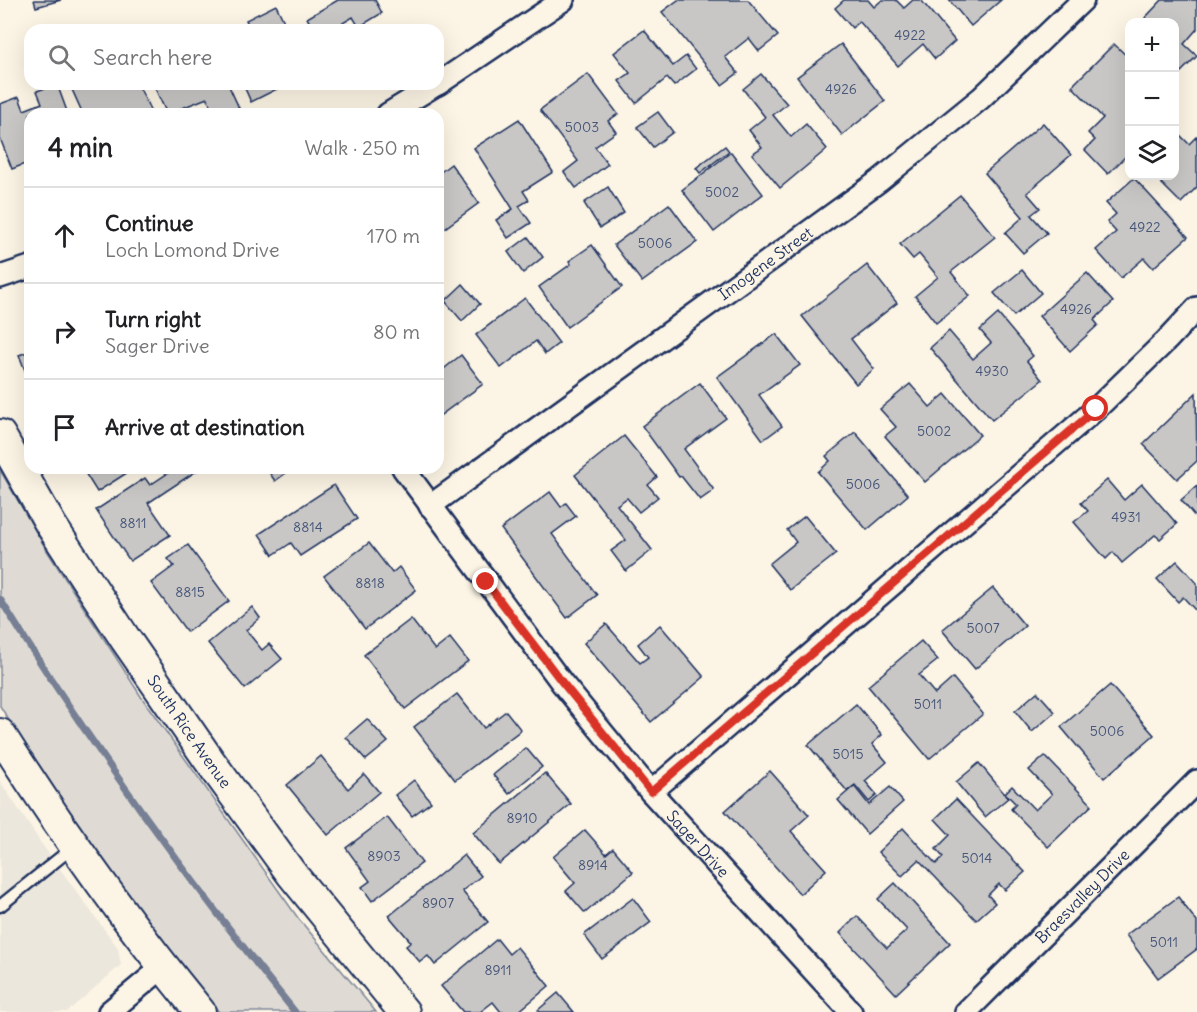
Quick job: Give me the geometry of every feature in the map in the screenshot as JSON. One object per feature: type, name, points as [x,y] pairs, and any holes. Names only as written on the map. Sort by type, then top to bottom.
[{"type":"main road","name":"South Rice Avenue","points":[[0,435],[51,525],[126,640],[209,760],[291,873],[404,1012]]},
{"type":"main road","points":[[0,734],[75,846],[163,968],[200,1012]]},
{"type":"street","points":[[444,80],[563,0]]},
{"type":"street","name":"Imogene Street","points":[[430,506],[879,181],[981,98],[1083,0]]},
{"type":"street","points":[[398,108],[428,90]]},
{"type":"street","points":[[0,277],[24,269]]},
{"type":"street","points":[[651,792],[1096,409],[1197,308]]},
{"type":"street","name":"Sager Drive","points":[[407,474],[562,682],[651,792],[851,1012]]},
{"type":"street","name":"Braesvalley Drive","points":[[966,1012],[1197,781]]},
{"type":"street","points":[[109,1012],[163,968]]},
{"type":"lane","points":[[0,906],[75,846]]},
{"type":"shaded area","points":[[0,470],[46,549],[142,698],[298,918],[376,1012],[219,1012],[90,848],[0,706]]},
{"type":"shaded area","points":[[0,781],[41,843],[118,948],[121,965],[67,1012],[0,1012]]},
{"type":"building","points":[[34,0],[61,0],[36,7]]},
{"type":"building","points":[[338,0],[375,0],[382,13],[364,24],[357,24],[353,17],[341,24],[310,24],[307,18]]},
{"type":"building","points":[[678,0],[748,0],[778,36],[759,51],[749,38],[725,57],[738,73],[722,85],[662,12]]},
{"type":"building","points":[[844,0],[868,0],[874,7],[882,0],[896,0],[904,8],[913,0],[921,0],[955,41],[935,59],[923,44],[898,66],[859,21],[852,28],[835,8]]},
{"type":"building","points":[[949,0],[1001,0],[971,26]]},
{"type":"building","points":[[1162,0],[1197,0],[1197,29],[1184,44],[1197,56],[1179,74],[1179,18],[1145,18]]},
{"type":"building","points":[[276,5],[285,24],[248,24],[246,20]]},
{"type":"building","points":[[644,30],[673,66],[686,56],[696,69],[674,86],[667,78],[636,103],[619,81],[630,73],[614,53]]},
{"type":"building","points":[[841,44],[885,101],[842,135],[797,77]]},
{"type":"building","points":[[1114,44],[1125,54],[1125,157],[1108,174],[1085,150],[1095,140],[1088,133],[1103,118],[1072,86]]},
{"type":"building","points":[[588,74],[618,114],[608,121],[616,132],[595,147],[608,164],[576,188],[564,172],[578,161],[540,110]]},
{"type":"building","points":[[761,74],[787,104],[773,115],[791,137],[806,124],[827,149],[780,188],[752,154],[762,147],[749,130],[765,117],[743,89]]},
{"type":"building","points":[[59,90],[66,108],[29,108],[42,103],[37,91]]},
{"type":"building","points":[[72,90],[141,90],[149,108],[80,108]]},
{"type":"building","points":[[156,90],[231,90],[239,108],[211,108],[207,98],[182,108],[164,108]]},
{"type":"building","points":[[246,90],[275,90],[251,102]]},
{"type":"building","points":[[19,97],[24,110],[24,164],[12,169],[0,138],[0,104]]},
{"type":"building","points":[[658,112],[673,132],[653,147],[637,127]]},
{"type":"building","points":[[519,119],[553,172],[523,191],[529,200],[519,206],[531,223],[508,238],[496,220],[513,209],[474,148]]},
{"type":"building","points":[[1043,123],[1071,155],[1027,193],[1040,208],[1031,215],[1047,233],[1023,253],[1005,233],[1023,217],[985,173]]},
{"type":"building","points":[[1179,134],[1189,144],[1197,136],[1197,187],[1181,203],[1158,180],[1179,180]]},
{"type":"building","points":[[725,146],[729,151],[700,173],[696,168]]},
{"type":"building","points":[[731,152],[763,194],[714,232],[682,190]]},
{"type":"building","points":[[451,164],[479,203],[444,229],[444,169]]},
{"type":"building","points":[[1132,180],[1136,180],[1188,237],[1153,268],[1144,258],[1121,278],[1096,250],[1116,232],[1107,222],[1116,214],[1106,203]]},
{"type":"building","points":[[608,187],[624,213],[600,228],[584,203]]},
{"type":"building","points":[[960,195],[995,237],[951,272],[970,296],[936,323],[915,296],[938,277],[919,254],[913,259],[900,244]]},
{"type":"building","points":[[669,204],[697,242],[642,282],[614,245]]},
{"type":"building","points":[[528,237],[543,257],[523,273],[508,252]]},
{"type":"building","points":[[592,245],[622,287],[567,327],[539,287],[571,264],[569,261]]},
{"type":"building","points":[[867,265],[897,303],[851,339],[874,369],[856,384],[802,316]]},
{"type":"building","points":[[1022,270],[1041,293],[1014,316],[994,293]]},
{"type":"building","points":[[1087,273],[1113,302],[1094,320],[1098,325],[1070,351],[1039,316]]},
{"type":"building","points":[[463,284],[480,304],[462,321],[445,301]]},
{"type":"building","points":[[525,298],[559,343],[545,354],[536,341],[501,368],[476,335]]},
{"type":"building","points":[[998,314],[1033,356],[1027,361],[1042,380],[992,420],[930,348],[949,331],[973,359],[991,343],[980,330]]},
{"type":"building","points":[[776,334],[800,365],[759,395],[782,426],[763,440],[717,377]]},
{"type":"building","points":[[24,353],[24,368],[19,355]]},
{"type":"building","points":[[461,355],[483,384],[444,413],[444,369]]},
{"type":"building","points":[[700,383],[726,418],[684,449],[714,490],[700,500],[681,476],[679,477],[642,426]]},
{"type":"building","points":[[910,384],[930,407],[945,394],[980,435],[925,482],[885,436],[896,427],[880,409]]},
{"type":"building","points":[[1196,393],[1197,461],[1177,479],[1143,444]]},
{"type":"building","points":[[855,432],[908,495],[867,530],[818,472],[830,461],[826,456]]},
{"type":"building","points":[[624,436],[657,477],[648,485],[658,497],[639,512],[627,498],[617,505],[652,550],[626,571],[611,551],[626,540],[575,475]]},
{"type":"building","points":[[86,474],[125,474],[97,492]]},
{"type":"building","points":[[166,474],[192,474],[148,503],[170,535],[130,561],[96,510],[145,478],[150,485]]},
{"type":"building","points":[[270,474],[285,474],[275,481]]},
{"type":"building","points":[[1107,480],[1124,500],[1142,484],[1177,524],[1160,539],[1155,535],[1122,563],[1113,552],[1106,559],[1074,522],[1088,511],[1081,503]]},
{"type":"building","points":[[334,485],[357,519],[300,556],[291,543],[273,555],[259,534]]},
{"type":"building","points":[[1197,486],[1197,519],[1181,500]]},
{"type":"building","points":[[550,492],[561,507],[566,503],[576,516],[552,534],[597,595],[567,618],[501,529]]},
{"type":"building","points":[[805,516],[836,554],[790,590],[769,564],[796,542],[787,530]]},
{"type":"building","points":[[369,543],[392,573],[399,567],[416,590],[365,629],[324,576]]},
{"type":"building","points":[[188,545],[229,601],[187,632],[151,583],[174,566],[168,559]]},
{"type":"building","points":[[1177,561],[1197,583],[1197,612],[1183,597],[1178,602],[1157,579]]},
{"type":"building","points":[[993,588],[1025,626],[975,669],[942,630]]},
{"type":"building","points":[[252,607],[260,618],[246,630],[262,650],[269,644],[282,659],[245,689],[208,643]]},
{"type":"building","points":[[411,619],[435,650],[450,638],[468,661],[405,709],[364,655]]},
{"type":"building","points":[[606,624],[640,663],[648,657],[638,644],[660,625],[704,677],[651,722],[584,643]]},
{"type":"building","points":[[921,641],[938,660],[919,675],[935,694],[953,678],[983,714],[929,759],[868,686]]},
{"type":"building","points":[[1110,685],[1154,735],[1104,778],[1061,727]]},
{"type":"building","points":[[1037,692],[1055,712],[1032,732],[1015,711]]},
{"type":"building","points":[[457,694],[484,728],[506,711],[521,730],[455,780],[414,727]]},
{"type":"building","points":[[856,704],[882,735],[872,744],[887,762],[865,781],[877,795],[869,802],[855,785],[847,791],[808,745]]},
{"type":"building","points":[[367,719],[388,742],[366,760],[346,737]]},
{"type":"building","points":[[526,748],[542,767],[509,794],[493,775]]},
{"type":"building","points":[[321,756],[348,789],[364,774],[379,792],[328,835],[287,785]]},
{"type":"building","points":[[1045,756],[1092,805],[1048,847],[1011,809],[1016,804],[1005,793],[1012,786],[1035,810],[1052,794],[1029,770]]},
{"type":"building","points":[[979,763],[1008,798],[985,817],[956,782]]},
{"type":"building","points":[[770,771],[809,815],[791,831],[826,870],[800,894],[725,811]]},
{"type":"building","points":[[545,773],[571,804],[499,864],[473,833]]},
{"type":"building","points":[[414,780],[431,802],[412,816],[395,795]]},
{"type":"building","points":[[854,786],[869,805],[890,787],[903,802],[867,834],[838,800]]},
{"type":"building","points":[[956,799],[1025,872],[1005,890],[999,884],[988,895],[995,903],[976,920],[919,860],[902,876],[878,852],[903,828],[936,864],[943,857],[936,849],[950,835],[935,819]]},
{"type":"building","points":[[387,817],[422,863],[372,901],[362,887],[370,881],[346,848]]},
{"type":"building","points":[[585,830],[606,854],[613,848],[633,872],[585,913],[566,891],[575,883],[553,857]]},
{"type":"building","points":[[464,855],[481,876],[462,891],[488,922],[435,965],[428,956],[420,962],[406,946],[411,942],[389,916]]},
{"type":"building","points":[[895,883],[950,943],[896,994],[840,933],[857,916],[887,948],[907,930],[878,899]]},
{"type":"building","points":[[1178,897],[1197,922],[1197,949],[1158,978],[1126,935]]},
{"type":"building","points":[[633,898],[651,922],[602,959],[584,935]]},
{"type":"building","points":[[497,939],[509,954],[517,947],[549,986],[518,1012],[501,1012],[493,1002],[480,1012],[463,1012],[441,986]]},
{"type":"building","points":[[558,993],[574,1012],[540,1012],[538,1010]]},
{"type":"waterway","points":[[0,599],[69,706],[141,810],[216,912],[295,1012]]},
{"type":"route","points":[[486,582],[562,682],[651,792],[1096,409]]}]
